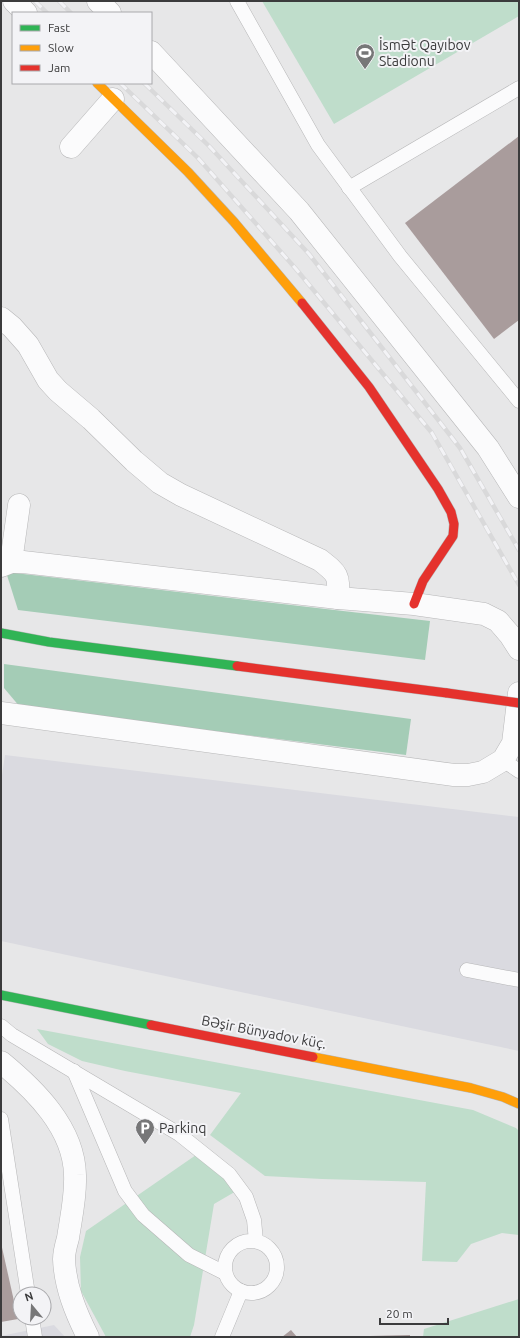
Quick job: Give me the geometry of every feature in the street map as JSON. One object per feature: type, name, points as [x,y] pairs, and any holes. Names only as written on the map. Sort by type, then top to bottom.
[{"type":"street","points":[[14,1],[25,12]]},
{"type":"street","points":[[98,1],[109,12]]},
{"type":"street","points":[[152,53],[299,211],[488,448],[519,497]]},
{"type":"street","points":[[98,84],[188,172],[234,222],[293,292],[369,387],[438,489],[451,512],[454,524],[453,536],[431,568],[423,582],[414,604]]},
{"type":"street","points":[[71,147],[113,99]]},
{"type":"street","points":[[1,318],[12,327],[28,345],[48,380],[58,391],[91,419],[134,461],[160,483],[181,495],[320,560],[333,570],[339,580],[338,598]]},
{"type":"street","points":[[19,504],[6,564],[23,562],[338,598],[414,604],[484,614],[498,621],[519,648]]},
{"type":"street","points":[[1,634],[50,642],[519,703]]},
{"type":"street","points":[[1,713],[454,775],[468,775],[511,766],[512,743],[519,693]]},
{"type":"street","name":"Bəşir Bünyadov küç.","points":[[1,995],[471,1088],[503,1097],[519,1104]]},
{"type":"street","points":[[1,1062],[40,1099],[59,1124],[71,1150],[76,1175],[73,1206],[64,1258],[67,1284],[77,1315],[88,1337]]},
{"type":"lane","points":[[237,1],[318,145],[400,256],[519,401]]},
{"type":"lane","points":[[349,188],[519,88]]},
{"type":"lane","points":[[467,970],[519,980]]},
{"type":"lane","points":[[1,1026],[12,1035],[179,1134],[229,1174],[246,1197],[254,1220],[256,1241]]},
{"type":"lane","points":[[74,1071],[125,1191],[143,1215],[189,1254],[225,1273]]},
{"type":"lane","points":[[1,1119],[27,1286]]},
{"type":"lane","points":[[256,1241],[264,1244],[271,1250],[275,1257],[277,1266],[276,1275],[266,1288],[258,1292],[249,1293],[241,1291],[231,1284],[225,1273],[224,1264],[232,1248],[239,1243],[256,1241]]},
{"type":"lane","points":[[222,1337],[241,1291]]},
{"type":"lane","points":[[33,1326],[35,1337]]},
{"type":"shaded area","points":[[5,755],[519,817],[519,1051],[1,941],[1,782]]},
{"type":"shaded area","points":[[54,1325],[65,1337],[1,1337],[1,1336]]},
{"type":"green space","name":"İsmət Qayıbov Stadionu","points":[[262,1],[519,1],[519,16],[334,124]]},
{"type":"green space","points":[[6,572],[430,621],[425,660],[18,610]]},
{"type":"green space","points":[[4,664],[411,719],[406,755],[20,707],[4,688]]},
{"type":"green space","points":[[37,1029],[473,1110],[516,1128],[519,1131],[519,1235],[502,1233],[471,1244],[457,1262],[422,1261],[426,1182],[265,1176],[210,1135],[241,1093],[125,1071],[82,1061],[48,1044]]},
{"type":"green space","points":[[196,1155],[238,1190],[214,1204],[194,1325],[190,1337],[106,1337],[81,1291],[80,1257],[86,1231]]},
{"type":"green space","points":[[519,1299],[519,1337],[423,1337],[424,1329]]},
{"type":"building","points":[[519,136],[519,320],[494,339],[405,223]]},
{"type":"building","points":[[1,1243],[12,1292],[12,1320],[1,1322]]},
{"type":"building","points":[[291,1330],[297,1337],[282,1337]]},
{"type":"building","points":[[410,1335],[410,1337],[370,1337],[370,1336]]},
{"type":"railway","points":[[35,1],[46,12]]},
{"type":"railway","points":[[59,1],[70,12]]},
{"type":"railway","points":[[121,84],[198,158],[296,269],[432,433],[519,585]]},
{"type":"railway","points":[[145,84],[210,147],[309,254],[460,448],[519,550]]},
{"type":"traffic: fast","points":[[1,633],[49,642],[237,666]]},
{"type":"traffic: fast","points":[[1,995],[151,1025]]},
{"type":"traffic: slow","points":[[98,84],[188,172],[234,222],[302,303]]},
{"type":"traffic: slow","points":[[313,1057],[471,1088],[503,1097],[519,1104]]},
{"type":"traffic: jam","points":[[302,303],[369,387],[438,489],[451,512],[454,524],[453,536],[423,581],[414,604]]},
{"type":"traffic: jam","points":[[237,666],[447,693]]},
{"type":"traffic: jam","points":[[447,693],[519,703]]},
{"type":"traffic: jam","points":[[151,1025],[313,1057]]},
{"type":"place","name":"İsmət Qayıbov Stadionu","points":[[365,70]]},
{"type":"place","name":"Parkinq","points":[[145,1145]]}]
